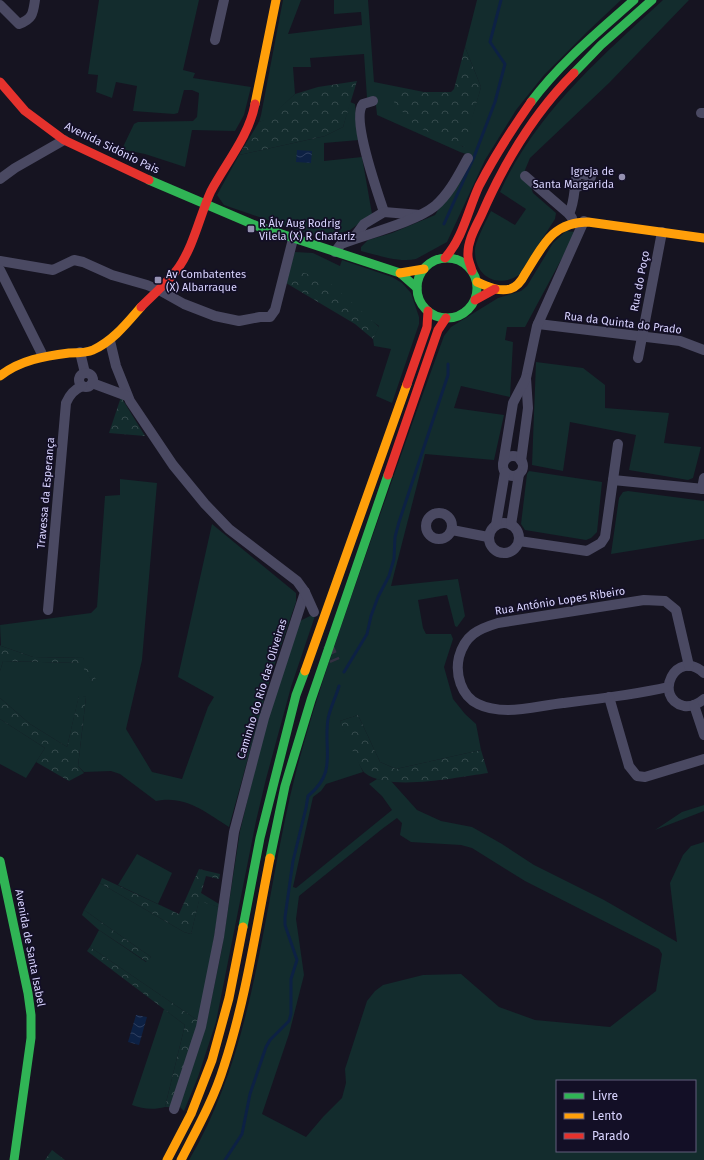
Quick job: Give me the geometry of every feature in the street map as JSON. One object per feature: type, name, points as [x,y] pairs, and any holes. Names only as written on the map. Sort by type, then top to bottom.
[{"type":"main road","points":[[0,376],[28,361],[43,356],[92,351],[110,341],[159,290],[179,266],[184,258],[206,204],[253,114],[276,0]]},
{"type":"main road","points":[[634,0],[566,61],[529,105],[491,165],[469,210],[461,234],[454,248],[445,258],[431,263],[424,269],[417,288],[422,305],[428,311],[436,316],[455,318],[470,308],[475,300],[477,282],[468,258],[469,247],[488,199],[504,167],[536,117],[549,101],[585,61],[652,0]]},
{"type":"main road","name":"Avenida Sidónio Pais","points":[[0,82],[25,111],[64,140],[178,193],[257,226],[400,273]]},
{"type":"main road","points":[[477,282],[495,289],[510,289],[517,285],[549,237],[571,218],[704,238]]},
{"type":"main road","points":[[445,258],[457,260],[465,264],[472,271]]},
{"type":"main road","points":[[400,273],[424,269]]},
{"type":"main road","points":[[400,273],[417,288]]},
{"type":"main road","points":[[475,300],[495,289]]},
{"type":"main road","points":[[167,1160],[192,1114],[212,1060],[229,998],[260,838],[296,695],[427,327],[428,311]]},
{"type":"main road","points":[[181,1160],[207,1110],[224,1067],[254,943],[285,786],[311,700],[438,330],[446,318]]},
{"type":"main road","name":"Avenida de Santa Isabel","points":[[0,861],[28,993],[31,1015],[31,1038],[14,1160]]},
{"type":"street","points":[[0,5],[20,24],[27,21],[33,14],[35,0]]},
{"type":"street","points":[[215,40],[224,0]]},
{"type":"street","points":[[373,101],[363,104],[360,111],[366,155],[384,212]]},
{"type":"street","points":[[0,179],[15,168],[64,140]]},
{"type":"street","points":[[335,252],[341,244],[420,215],[435,206],[452,186],[468,158]]},
{"type":"street","points":[[525,176],[571,218]]},
{"type":"street","points":[[571,218],[574,188]]},
{"type":"street","points":[[353,239],[364,224],[384,212],[420,215]]},
{"type":"street","points":[[504,468],[514,400],[526,378],[538,324],[584,221]]},
{"type":"street","name":"Rua do Poço","points":[[638,358],[662,232]]},
{"type":"street","points":[[0,261],[53,270],[74,260],[83,262],[112,275],[138,282],[159,290],[184,304],[215,316],[239,321],[260,317],[270,317],[275,310],[293,239]]},
{"type":"street","points":[[0,270],[43,356]]},
{"type":"street","name":"Rua da Quinta do Prado","points":[[538,324],[680,341],[704,350]]},
{"type":"street","points":[[110,341],[116,366],[127,396],[173,464],[205,504],[229,529],[297,581],[305,592],[314,612]]},
{"type":"street","points":[[80,352],[85,373]]},
{"type":"street","points":[[85,373],[91,375],[93,379],[92,383],[127,396]]},
{"type":"street","points":[[82,386],[79,380],[81,375],[85,373]]},
{"type":"street","points":[[511,524],[519,474],[523,467],[521,461],[528,408],[526,378]]},
{"type":"street","name":"Travessa da Esperança","points":[[48,610],[66,402],[70,394],[75,389],[82,386],[87,387],[92,383]]},
{"type":"street","points":[[514,400],[523,399],[528,404]]},
{"type":"street","points":[[519,541],[587,551],[600,543],[605,537],[618,444]]},
{"type":"street","points":[[496,525],[506,523],[511,524],[518,531],[519,541],[514,550],[504,554],[494,550],[491,547],[488,537],[496,525],[505,461],[510,457],[516,457],[521,461]]},
{"type":"street","points":[[504,468],[512,476],[519,474]]},
{"type":"street","points":[[613,480],[703,489],[704,478]]},
{"type":"street","points":[[452,530],[488,537]]},
{"type":"street","name":"Caminho do Rio das Oliveiras","points":[[174,1109],[201,1027],[219,937],[236,824],[264,718],[305,592]]},
{"type":"street","name":"Rua António Lopes Ribeiro","points":[[668,686],[609,697],[507,710],[478,704],[465,695],[459,678],[459,661],[462,647],[471,635],[485,627],[498,623],[644,600],[665,601],[676,610],[689,666]]},
{"type":"street","points":[[704,673],[695,667],[683,667],[672,674],[668,686],[670,693],[676,702],[688,706],[699,703],[704,699]]},
{"type":"street","points":[[609,697],[629,766],[637,776],[645,777],[704,759]]},
{"type":"street","points":[[694,705],[704,735]]},
{"type":"green space","points":[[99,0],[199,0],[183,70],[195,73],[193,78],[251,87],[244,115],[235,131],[192,130],[185,167],[145,154],[125,150],[123,147],[134,124],[138,122],[193,121],[197,117],[199,93],[192,90],[184,90],[178,113],[174,114],[133,111],[137,86],[116,82],[112,98],[96,92],[98,75],[88,74]]},
{"type":"green space","points":[[283,0],[301,0],[288,34],[362,25],[361,12],[334,14],[334,0],[368,0],[374,82],[424,92],[394,92],[463,147],[481,87],[465,47],[477,0],[621,0],[544,75],[516,110],[485,160],[447,242],[416,259],[403,260],[361,251],[361,247],[368,240],[392,233],[435,215],[472,156],[377,115],[375,96],[367,98],[364,54],[310,58],[311,67],[293,67],[295,94],[269,119],[259,122]]},
{"type":"green space","points":[[663,0],[689,0],[609,83],[530,158],[525,170],[533,193],[556,213],[555,219],[519,275],[502,281],[488,277],[482,273],[476,258],[475,249],[479,235],[491,211],[515,225],[526,209],[500,192],[532,137],[571,88],[616,43]]},
{"type":"green space","points":[[465,47],[481,87],[464,147],[415,126],[393,101],[394,92],[451,92],[454,89]]},
{"type":"green space","points":[[357,81],[343,127],[325,136],[239,155],[259,122],[269,118],[295,94],[318,87]]},
{"type":"green space","points":[[350,102],[355,104],[359,140],[324,143],[324,161],[362,157],[372,214],[350,230],[327,237],[315,236],[224,205],[217,195],[239,155],[325,136],[343,127]]},
{"type":"green space","points":[[566,231],[576,232],[525,327],[507,327],[505,340],[513,342],[510,397],[461,386],[454,408],[504,415],[494,460],[425,454],[391,586],[458,579],[465,616],[457,627],[455,626],[447,595],[418,600],[423,628],[426,634],[451,634],[453,639],[444,667],[453,699],[465,714],[476,724],[481,750],[396,769],[380,762],[358,715],[340,721],[363,772],[326,784],[321,791],[313,797],[293,887],[296,888],[392,810],[382,796],[369,784],[377,779],[391,781],[417,810],[441,821],[472,827],[534,865],[604,900],[677,942],[670,883],[683,855],[691,846],[704,842],[704,1160],[189,1160],[212,1114],[231,1067],[245,1018],[285,817],[313,712],[349,603],[444,336],[451,327],[498,298],[521,291],[527,286],[553,243]],"holes":[[[397,818],[402,823],[400,835],[411,842],[461,845],[472,848],[525,881],[659,949],[662,954],[656,991],[610,1027],[535,1020],[499,1007],[461,974],[423,975],[383,985],[375,991],[367,1001],[345,1069],[346,1083],[342,1098],[306,1137],[262,1114],[289,1034],[304,975],[296,919],[299,896]]]},
{"type":"green space","points":[[295,252],[313,253],[340,266],[342,260],[392,277],[402,283],[411,293],[419,317],[419,324],[392,403],[376,396],[391,349],[374,346],[373,339],[379,326],[290,267]]},
{"type":"green space","points":[[290,267],[330,283],[379,327],[373,339],[355,324],[286,283]]},
{"type":"green space","points":[[536,362],[583,368],[605,385],[605,408],[669,413],[664,443],[701,447],[693,478],[688,480],[629,470],[636,435],[570,422],[563,471],[532,465]]},
{"type":"green space","points":[[121,397],[145,436],[109,433]]},
{"type":"green space","points":[[529,471],[602,482],[597,532],[591,538],[586,540],[525,530],[521,524],[527,474]]},
{"type":"green space","points":[[120,479],[157,483],[142,660],[126,729],[152,772],[182,779],[208,707],[214,697],[178,677],[212,524],[296,593],[296,602],[271,675],[229,827],[195,806],[177,800],[156,801],[120,774],[111,771],[84,772],[78,766],[86,697],[79,696],[67,747],[30,724],[0,698],[0,671],[3,661],[81,663],[93,683],[83,658],[33,657],[1,646],[0,625],[91,613],[97,607],[105,496],[120,495]]},
{"type":"green space","points":[[628,491],[704,501],[704,539],[611,554],[619,498],[623,492]]},
{"type":"green space","points":[[314,614],[315,616],[291,687],[266,779],[256,821],[216,1022],[198,1077],[184,1111],[179,1106],[206,1026],[222,948],[240,831],[264,732],[298,622]]},
{"type":"green space","points":[[0,645],[33,657],[83,658],[97,681],[93,683],[80,663],[3,661],[0,671]]},
{"type":"green space","points":[[79,695],[86,697],[78,766],[84,773],[69,781],[36,762],[45,748],[0,719],[0,698],[30,724],[67,747]]},
{"type":"green space","points":[[358,715],[380,762],[396,769],[481,750],[488,773],[424,782],[390,782],[376,779],[365,773],[359,765],[340,721]]},
{"type":"green space","points":[[0,719],[45,748],[26,778],[0,764]]},
{"type":"green space","points":[[704,805],[704,811],[655,830],[682,812]]},
{"type":"green space","points":[[137,854],[172,873],[158,904],[118,885]]},
{"type":"green space","points":[[199,869],[220,874],[219,879],[206,876],[201,893],[219,904],[219,907],[199,901],[191,934],[184,932],[100,883],[102,878],[179,914]]},
{"type":"green space","points":[[100,883],[184,932],[191,934],[199,900],[219,907],[200,1022],[90,947],[99,930],[146,962],[151,957],[84,910]]},
{"type":"green space","points":[[84,910],[151,957],[147,962],[99,930],[82,915]]},
{"type":"green space","points":[[90,947],[200,1022],[171,1108],[165,1107],[185,1025],[87,951]]},
{"type":"green space","points":[[164,1009],[185,1025],[165,1107],[152,1109],[132,1105]]},
{"type":"green space","points":[[52,1150],[65,1160],[45,1160]]},
{"type":"water","points":[[297,150],[312,151],[311,163],[296,162]]},
{"type":"water","points":[[136,1015],[147,1017],[139,1045],[128,1042]]},
{"type":"waterway","points":[[444,224],[474,157],[495,102],[505,64],[490,42],[501,0]]},
{"type":"waterway","points":[[344,672],[367,634],[371,616],[378,597],[389,576],[394,559],[395,537],[399,522],[448,375],[448,364]]},
{"type":"waterway","points":[[225,1160],[242,1134],[250,1094],[266,1047],[270,1040],[289,1021],[291,1014],[291,979],[297,960],[285,925],[285,917],[293,861],[308,796],[317,787],[323,778],[326,769],[328,719],[339,686]]},
{"type":"tunnel","points":[[328,645],[335,661]]},
{"type":"traffic: fast","points":[[531,102],[567,61],[634,0]]},
{"type":"traffic: fast","points":[[574,73],[601,45],[652,0]]},
{"type":"traffic: fast","points":[[149,180],[257,226],[400,273],[417,288]]},
{"type":"traffic: fast","points":[[447,258],[464,263],[472,271],[477,288],[472,305],[464,313],[447,318],[430,313],[422,305],[417,288],[422,271],[430,263],[447,258]]},
{"type":"traffic: fast","points":[[270,858],[285,786],[311,700],[388,475]]},
{"type":"traffic: fast","points":[[243,927],[260,838],[296,695],[305,671]]},
{"type":"traffic: fast","points":[[0,861],[28,993],[31,1015],[31,1038],[14,1160]]},
{"type":"traffic: slow","points":[[255,104],[276,0]]},
{"type":"traffic: slow","points":[[477,282],[501,290],[515,287],[521,281],[549,238],[565,226],[575,223],[588,222],[704,238]]},
{"type":"traffic: slow","points":[[400,273],[424,269]]},
{"type":"traffic: slow","points":[[0,376],[24,362],[69,353],[91,351],[113,337],[141,307]]},
{"type":"traffic: slow","points":[[305,671],[407,384]]},
{"type":"traffic: slow","points":[[181,1160],[205,1114],[220,1078],[232,1041],[250,963],[270,858]]},
{"type":"traffic: slow","points":[[167,1160],[191,1114],[212,1060],[229,998],[243,927]]},
{"type":"traffic: jam","points":[[472,271],[468,260],[470,240],[499,177],[521,140],[545,105],[574,73]]},
{"type":"traffic: jam","points":[[0,82],[25,111],[64,140],[149,180]]},
{"type":"traffic: jam","points":[[445,258],[461,233],[475,195],[485,175],[531,102]]},
{"type":"traffic: jam","points":[[141,307],[179,267],[193,240],[211,191],[248,127],[255,104]]},
{"type":"traffic: jam","points":[[475,300],[495,289]]},
{"type":"traffic: jam","points":[[407,384],[427,327],[428,311]]},
{"type":"traffic: jam","points":[[388,475],[438,330],[446,318]]},
{"type":"place","name":"Igreja de Santa Margarida","points":[[622,177]]},
{"type":"place","name":"R Álv Aug Rodrig Vilela (X) R Chafariz","points":[[251,229]]},
{"type":"place","name":"Av Combatentes (X) Albarraque","points":[[158,280]]}]
